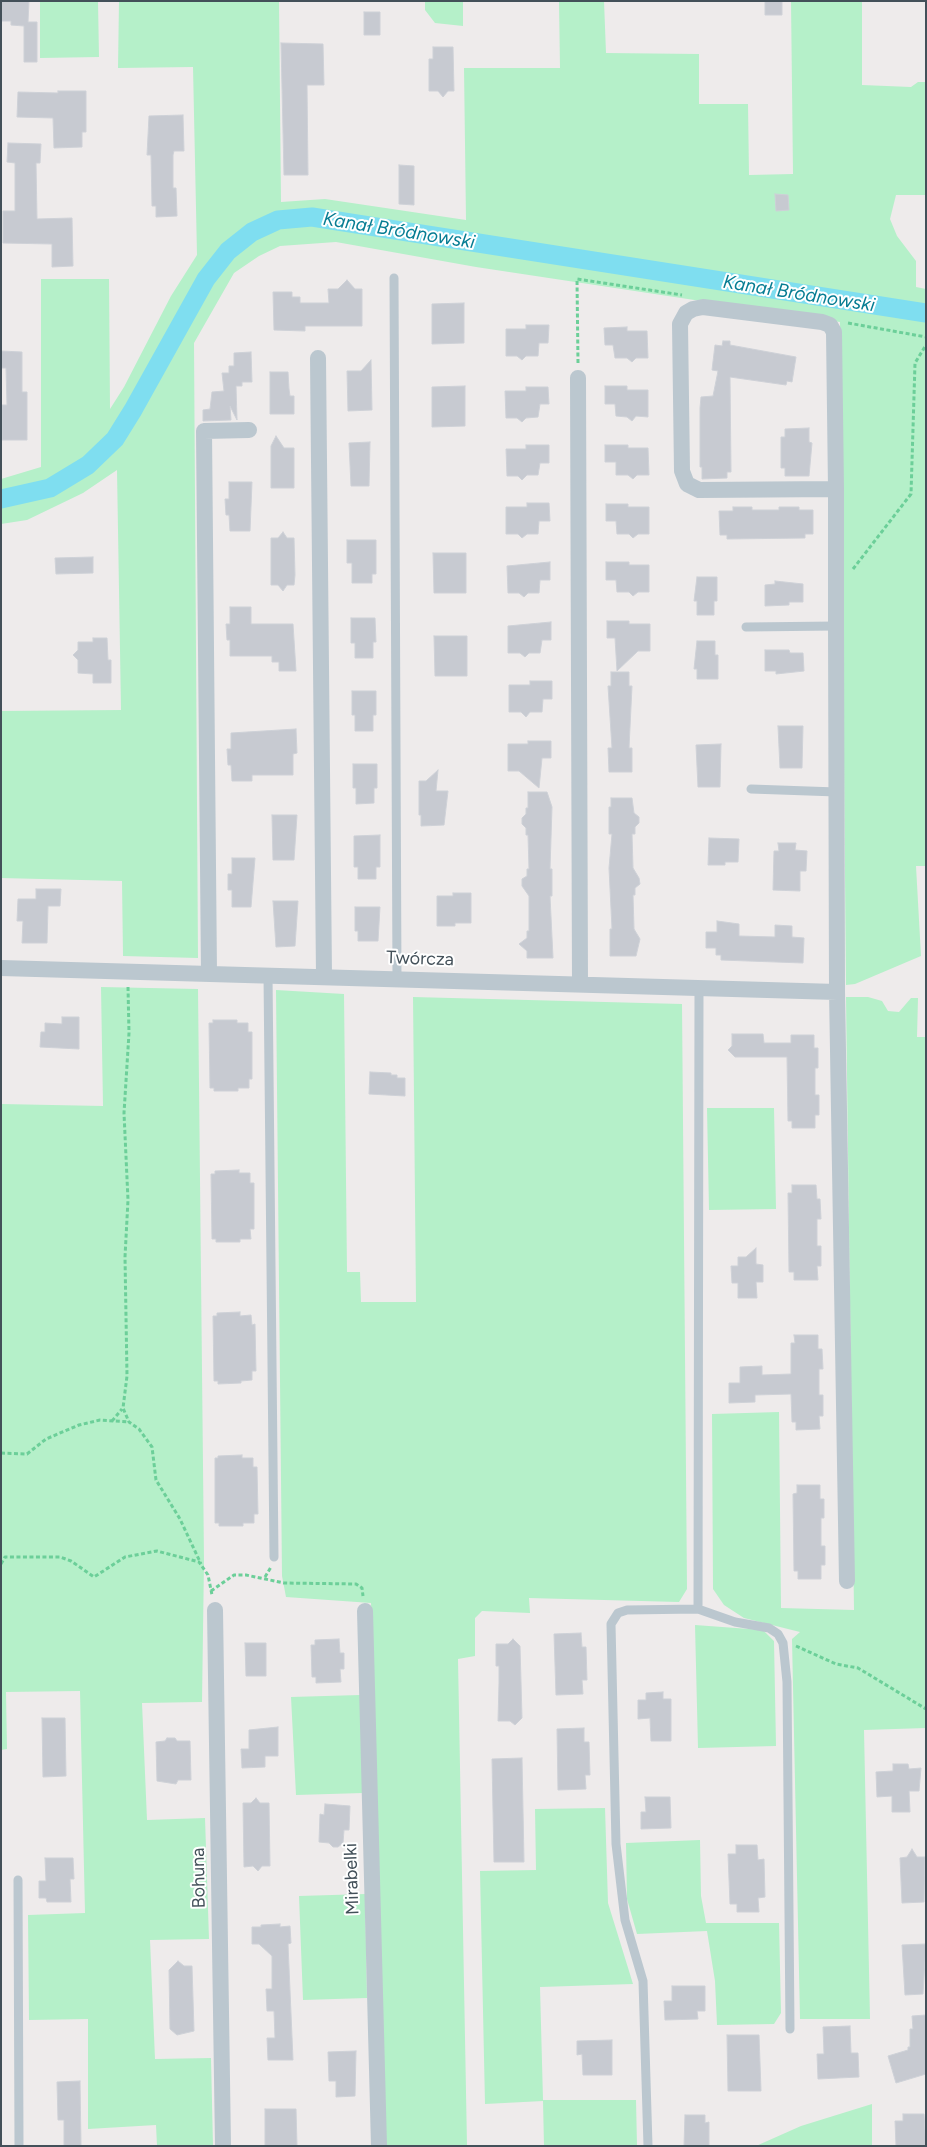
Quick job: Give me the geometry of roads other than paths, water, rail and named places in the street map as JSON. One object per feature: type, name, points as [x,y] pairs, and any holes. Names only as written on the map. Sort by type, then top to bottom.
[{"type":"street","points":[[836,489],[699,490],[687,484],[682,471],[680,324],[686,313],[693,308],[703,307],[822,322],[830,325],[834,332],[836,489],[837,992],[847,1581]]},
{"type":"street","points":[[318,358],[324,976]]},
{"type":"street","points":[[578,378],[580,984]]},
{"type":"street","points":[[209,974],[204,431],[249,430]]},
{"type":"street","name":"Twórcza","points":[[1,968],[837,992]]},
{"type":"street","name":"Bohuna","points":[[215,1610],[223,2146]]},
{"type":"street","name":"Mirabelki","points":[[365,1611],[379,2146]]},
{"type":"lane","points":[[394,278],[397,978]]},
{"type":"lane","points":[[746,627],[836,626]]},
{"type":"lane","points":[[751,790],[837,792]]},
{"type":"lane","points":[[268,975],[274,1557]]},
{"type":"lane","points":[[698,1609],[699,987]]},
{"type":"lane","points":[[648,2146],[643,1981],[625,1920],[617,1852],[611,1624],[618,1613],[627,1610],[698,1609],[735,1622],[769,1628],[778,1634],[783,1643],[787,1682],[790,2028]]},
{"type":"lane","points":[[18,1880],[19,2146]]},
{"type":"waterway","name":"Kanał Bródnowski","points":[[1,499],[50,488],[88,465],[115,439],[206,279],[228,251],[252,232],[278,220],[312,217],[926,313]]}]
